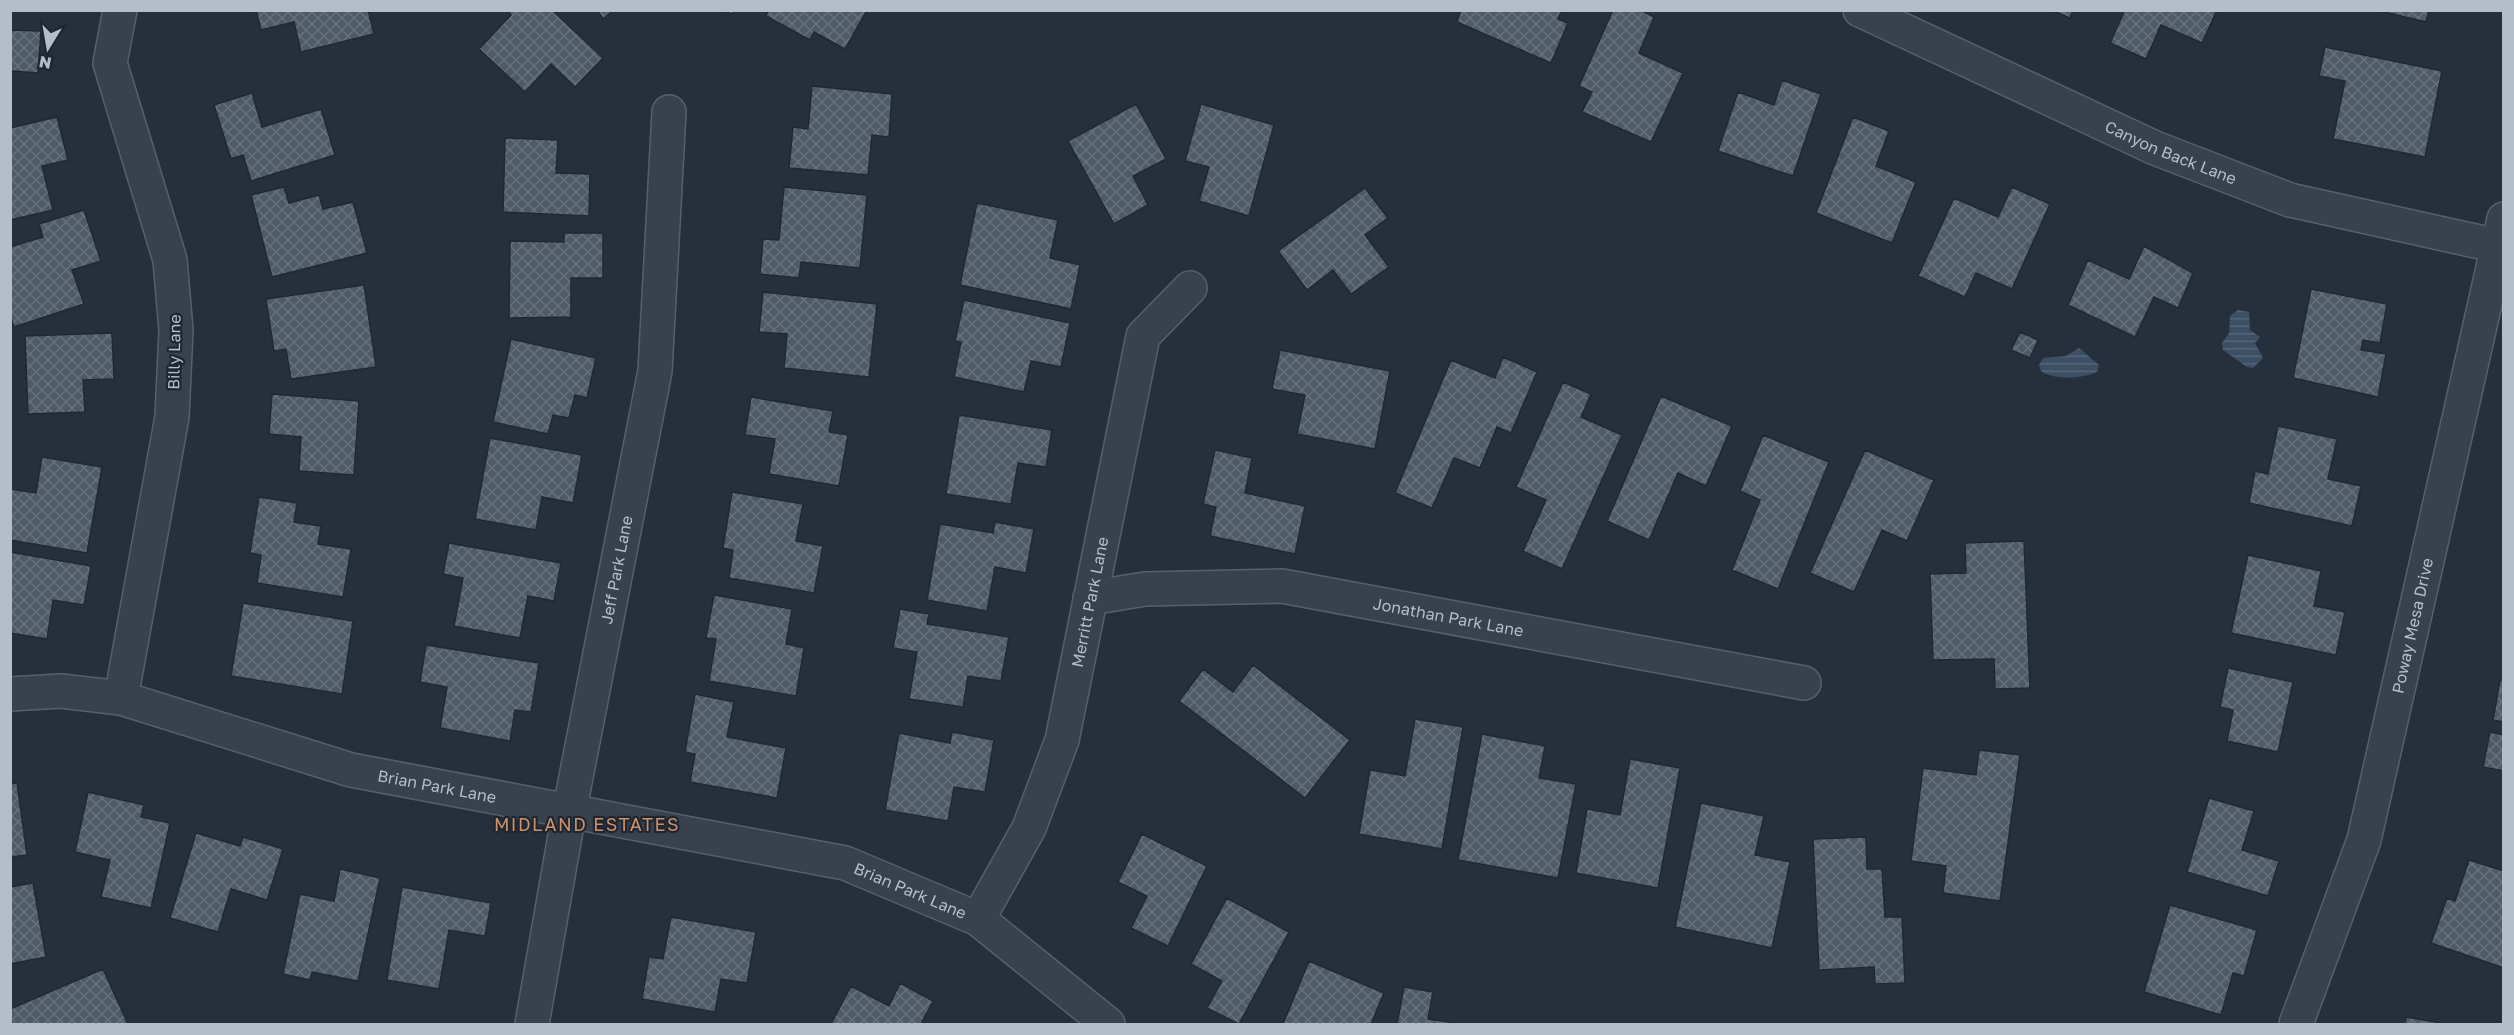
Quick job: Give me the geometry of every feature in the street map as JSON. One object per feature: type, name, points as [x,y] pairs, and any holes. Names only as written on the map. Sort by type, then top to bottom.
[{"type":"street","name":"Billy Lane","points":[[120,10],[110,63],[170,260],[177,330],[172,417],[121,698]]},
{"type":"street","name":"Canyon Back Lane","points":[[1860,10],[2155,148],[2290,200],[2501,232]]},
{"type":"street","name":"Jeff Park Lane","points":[[532,1024],[655,371],[669,112]]},
{"type":"street","name":"Poway Mesa Drive","points":[[2296,1024],[2364,840],[2501,232]]},
{"type":"street","name":"Merritt Park Lane","points":[[978,919],[1029,828],[1062,740],[1143,336],[1190,288]]},
{"type":"street","name":"Jonathan Park Lane","points":[[1090,598],[1145,589],[1282,586],[1804,683]]},
{"type":"street","name":"Brian Park Lane","points":[[10,694],[61,691],[121,698],[351,770],[845,863],[978,919],[1108,1024]]},
{"type":"water","points":[[2238,310],[2249,312],[2250,330],[2260,337],[2255,343],[2263,358],[2253,368],[2247,367],[2223,350],[2222,343],[2229,333],[2230,316]]},
{"type":"water","points":[[2079,348],[2099,365],[2097,372],[2068,378],[2053,376],[2041,371],[2039,365],[2043,358],[2066,356]]},
{"type":"building","points":[[256,10],[368,10],[374,34],[301,52],[294,22],[261,30]]},
{"type":"building","points":[[507,10],[552,10],[603,58],[575,87],[551,64],[525,92],[479,49],[511,15]]},
{"type":"building","points":[[597,10],[614,10],[603,19]]},
{"type":"building","points":[[716,10],[734,10],[733,14]]},
{"type":"building","points":[[769,10],[867,10],[845,49],[814,32],[810,40],[766,16]]},
{"type":"building","points":[[1461,10],[1562,10],[1558,19],[1568,23],[1551,63],[1457,22]]},
{"type":"building","points":[[1613,10],[1640,10],[1654,17],[1639,53],[1683,73],[1651,142],[1582,112],[1592,92],[1579,86]]},
{"type":"building","points":[[2051,10],[2073,10],[2070,18]]},
{"type":"building","points":[[2125,10],[2217,10],[2202,43],[2161,25],[2146,59],[2110,43]]},
{"type":"building","points":[[2376,10],[2429,10],[2426,22]]},
{"type":"building","points":[[10,30],[41,31],[38,73],[12,71],[10,88]]},
{"type":"building","points":[[2325,47],[2442,71],[2425,157],[2333,139],[2345,81],[2319,76]]},
{"type":"building","points":[[1782,80],[1821,94],[1793,176],[1718,151],[1738,92],[1774,105]]},
{"type":"building","points":[[812,86],[892,94],[889,137],[872,135],[868,175],[789,168],[793,127],[808,129]]},
{"type":"building","points":[[252,93],[262,127],[321,109],[335,155],[251,181],[243,155],[231,159],[214,105]]},
{"type":"building","points":[[1136,104],[1166,159],[1133,176],[1148,205],[1114,224],[1068,141]]},
{"type":"building","points":[[1201,104],[1274,125],[1249,216],[1199,201],[1209,167],[1185,161]]},
{"type":"building","points":[[57,117],[68,160],[42,166],[53,210],[10,220],[10,128]]},
{"type":"building","points":[[1853,117],[1889,131],[1876,166],[1916,182],[1892,243],[1816,213]]},
{"type":"building","points":[[505,138],[558,140],[556,173],[590,174],[589,216],[503,212]]},
{"type":"building","points":[[284,187],[289,203],[319,195],[323,209],[353,202],[367,253],[272,277],[251,195]]},
{"type":"building","points":[[784,187],[867,195],[860,268],[801,262],[799,278],[760,274],[763,239],[779,240]]},
{"type":"building","points":[[2012,187],[2050,204],[2012,289],[1976,273],[1965,297],[1918,276],[1954,198],[1998,217]]},
{"type":"building","points":[[1365,188],[1388,218],[1365,235],[1389,267],[1351,294],[1333,270],[1307,290],[1278,251]]},
{"type":"building","points":[[977,203],[1058,220],[1050,258],[1080,265],[1071,309],[960,285]]},
{"type":"building","points":[[84,210],[101,261],[72,270],[84,304],[14,327],[10,316],[10,247],[43,237],[39,224]]},
{"type":"building","points":[[564,233],[603,233],[603,278],[571,278],[571,317],[509,318],[510,241],[564,242]]},
{"type":"building","points":[[2144,246],[2193,273],[2178,308],[2154,297],[2135,337],[2068,305],[2088,260],[2129,279]]},
{"type":"building","points":[[364,285],[376,367],[291,379],[286,349],[274,351],[266,299]]},
{"type":"building","points":[[2311,289],[2387,304],[2380,343],[2363,340],[2361,350],[2386,354],[2378,397],[2293,378]]},
{"type":"building","points":[[763,292],[877,304],[869,377],[784,368],[787,334],[759,332]]},
{"type":"building","points":[[964,300],[1070,323],[1061,367],[1031,361],[1024,392],[954,377],[961,342],[955,341]]},
{"type":"building","points":[[2020,332],[2038,340],[2030,358],[2011,350]]},
{"type":"building","points":[[112,333],[114,379],[83,380],[85,412],[28,414],[25,336]]},
{"type":"building","points":[[511,339],[596,358],[587,398],[575,395],[569,418],[553,415],[548,434],[493,422]]},
{"type":"building","points":[[1280,350],[1390,371],[1375,449],[1297,434],[1305,395],[1272,389]]},
{"type":"building","points":[[1503,357],[1537,372],[1511,433],[1497,427],[1480,468],[1454,458],[1432,508],[1395,493],[1451,360],[1495,378]]},
{"type":"building","points":[[1563,382],[1591,394],[1581,417],[1622,435],[1562,569],[1523,551],[1546,500],[1516,487]]},
{"type":"building","points":[[272,394],[359,401],[354,475],[299,471],[301,437],[269,434]]},
{"type":"building","points":[[1661,396],[1732,426],[1706,486],[1678,473],[1649,540],[1607,521]]},
{"type":"building","points":[[751,397],[833,411],[829,432],[848,435],[839,486],[769,474],[775,439],[745,435]]},
{"type":"building","points":[[959,415],[1052,430],[1046,467],[1018,463],[1011,504],[946,494]]},
{"type":"building","points":[[2278,426],[2337,439],[2328,479],[2361,486],[2352,526],[2249,503],[2255,471],[2268,474]]},
{"type":"building","points":[[1763,435],[1829,462],[1778,589],[1732,570],[1760,500],[1740,491]]},
{"type":"building","points":[[490,438],[582,455],[573,503],[542,497],[536,530],[475,519]]},
{"type":"building","points":[[1215,450],[1252,458],[1245,493],[1305,506],[1295,554],[1210,536],[1216,507],[1203,504]]},
{"type":"building","points":[[1865,450],[1934,480],[1907,541],[1882,530],[1854,592],[1810,573]]},
{"type":"building","points":[[42,457],[102,467],[87,553],[10,540],[10,489],[36,493]]},
{"type":"building","points":[[732,492],[803,504],[796,541],[823,546],[814,593],[729,578],[733,550],[723,548]]},
{"type":"building","points":[[259,497],[297,503],[294,522],[321,526],[318,544],[351,549],[343,597],[257,583],[261,555],[250,553]]},
{"type":"building","points":[[995,522],[1034,529],[1026,573],[995,567],[987,611],[927,600],[940,524],[993,533]]},
{"type":"building","points":[[2024,541],[2030,688],[1995,689],[1994,659],[1933,660],[1930,574],[1966,573],[1965,543]]},
{"type":"building","points":[[449,543],[561,563],[554,601],[528,596],[520,638],[454,626],[463,578],[443,574]]},
{"type":"building","points":[[10,552],[91,566],[84,605],[53,600],[47,639],[10,633]]},
{"type":"building","points":[[2248,555],[2321,571],[2314,606],[2345,612],[2336,655],[2231,633]]},
{"type":"building","points":[[714,595],[792,609],[786,644],[804,648],[796,696],[709,681],[716,639],[706,638]]},
{"type":"building","points":[[243,603],[353,621],[342,694],[231,676]]},
{"type":"building","points":[[900,609],[929,614],[927,624],[1009,637],[1001,681],[968,676],[963,707],[909,699],[917,652],[893,648]]},
{"type":"building","points":[[426,645],[539,663],[531,712],[515,710],[510,741],[440,728],[447,687],[420,682]]},
{"type":"building","points":[[1253,665],[1350,740],[1305,798],[1179,701],[1203,669],[1233,692]]},
{"type":"building","points":[[2228,668],[2293,682],[2278,752],[2227,741],[2233,710],[2220,707]]},
{"type":"building","points":[[2500,680],[2504,680],[2504,722],[2493,720]]},
{"type":"building","points":[[695,694],[734,702],[727,737],[786,748],[777,798],[690,782],[695,754],[685,752]]},
{"type":"building","points":[[1415,719],[1463,727],[1442,849],[1359,834],[1370,770],[1405,776]]},
{"type":"building","points":[[952,732],[994,740],[985,792],[954,787],[948,821],[885,810],[899,733],[950,743]]},
{"type":"building","points":[[2490,732],[2504,735],[2504,771],[2483,767]]},
{"type":"building","points":[[1482,734],[1545,746],[1539,778],[1576,784],[1558,878],[1458,860]]},
{"type":"building","points":[[1979,750],[2020,755],[2000,901],[1943,893],[1946,866],[1911,861],[1923,768],[1976,775]]},
{"type":"building","points":[[1630,759],[1680,768],[1658,888],[1576,873],[1587,809],[1620,815]]},
{"type":"building","points":[[17,783],[27,855],[10,857],[10,784]]},
{"type":"building","points":[[88,792],[144,805],[141,817],[170,823],[151,908],[101,897],[110,860],[75,852]]},
{"type":"building","points":[[2209,798],[2254,811],[2242,850],[2279,861],[2268,896],[2187,872]]},
{"type":"building","points":[[1701,803],[1764,816],[1755,855],[1790,862],[1772,948],[1675,927]]},
{"type":"building","points":[[196,833],[240,846],[243,837],[283,849],[267,900],[231,889],[218,932],[170,918]]},
{"type":"building","points":[[1142,834],[1207,866],[1168,946],[1131,928],[1147,896],[1118,882]]},
{"type":"building","points":[[1866,837],[1867,869],[1882,869],[1885,917],[1902,917],[1905,983],[1875,984],[1874,967],[1819,970],[1813,839]]},
{"type":"building","points":[[2469,860],[2504,871],[2504,968],[2431,943],[2447,898],[2455,901]]},
{"type":"building","points":[[340,869],[380,878],[358,981],[312,972],[310,980],[283,974],[300,894],[334,901]]},
{"type":"building","points":[[33,883],[46,957],[10,964],[10,887]]},
{"type":"building","points":[[402,887],[491,903],[485,936],[449,930],[439,989],[387,980]]},
{"type":"building","points":[[1227,898],[1289,932],[1239,1024],[1207,1008],[1222,981],[1191,964]]},
{"type":"building","points":[[2170,905],[2257,930],[2244,976],[2233,973],[2221,1015],[2144,992]]},
{"type":"building","points":[[671,917],[756,932],[747,983],[721,979],[715,1012],[642,999],[649,957],[663,959]]},
{"type":"building","points":[[1309,961],[1384,993],[1371,1024],[1283,1024]]},
{"type":"building","points":[[103,969],[128,1024],[12,1024],[10,1009]]},
{"type":"building","points":[[900,983],[933,1001],[921,1024],[831,1024],[851,986],[889,1006]]},
{"type":"building","points":[[1404,987],[1433,992],[1428,1019],[1464,1024],[1397,1024]]},
{"type":"building","points":[[2406,1017],[2447,1024],[2405,1024]]},
{"type":"district","name":"MIDLAND ESTATES","points":[[587,824]]}]
